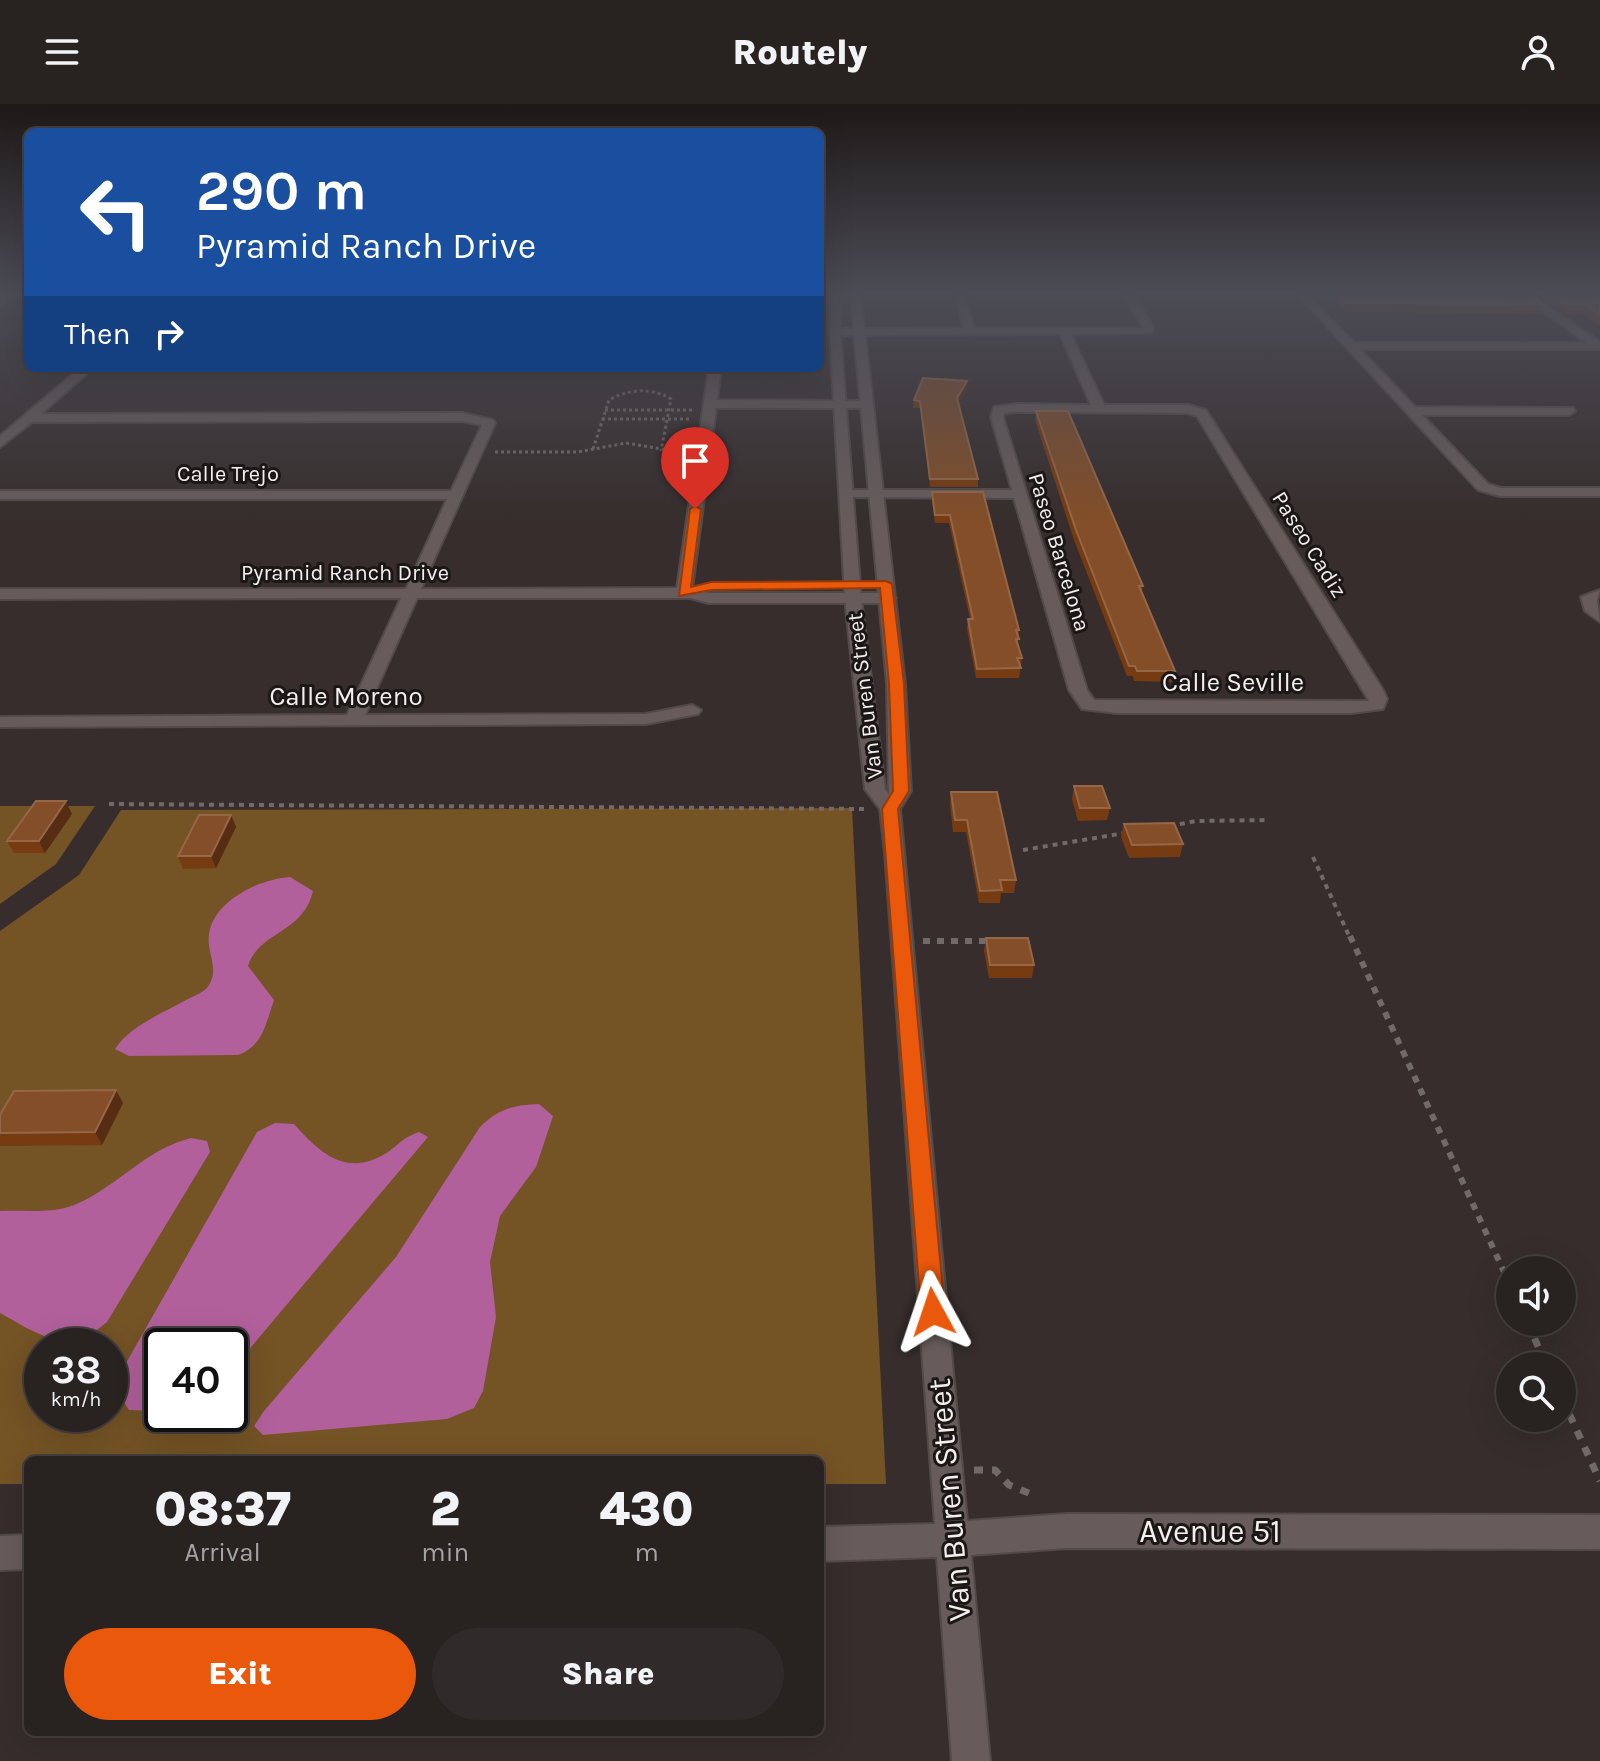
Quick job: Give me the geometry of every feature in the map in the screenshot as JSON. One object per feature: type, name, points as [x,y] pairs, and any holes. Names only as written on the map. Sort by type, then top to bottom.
[{"type":"street","name":"Van Buren Street","points":[[837,368],[852,591],[875,789],[890,809],[971,1761]]},
{"type":"street","name":"Van Buren Street","points":[[863,368],[896,684],[901,791],[890,809]]},
{"type":"street","points":[[1081,368],[1099,408]]},
{"type":"street","points":[[1371,368],[1477,481],[1490,490],[1600,492]]},
{"type":"street","points":[[0,443],[82,372]]},
{"type":"street","points":[[687,593],[714,372]]},
{"type":"street","points":[[710,400],[866,400]]},
{"type":"street","name":"Paseo Barcelona","points":[[1088,705],[1078,690],[997,417],[998,410],[1099,408]]},
{"type":"street","name":"Paseo Cadiz","points":[[1099,408],[1197,410],[1205,417],[1366,678],[1378,699],[1377,705]]},
{"type":"street","points":[[1411,411],[1569,411]]},
{"type":"street","points":[[30,418],[462,417],[483,420],[489,426],[353,722]]},
{"type":"street","points":[[846,494],[1019,494]]},
{"type":"street","name":"Calle Trejo","points":[[0,495],[456,495]]},
{"type":"street","name":"Pyramid Ranch Drive","points":[[0,594],[687,593],[709,598],[887,591]]},
{"type":"street","points":[[1600,595],[1589,597],[1591,608],[1600,617]]},
{"type":"street","name":"Calle Seville","points":[[1088,705],[1117,708],[1351,708],[1377,705]]},
{"type":"street","name":"Calle Moreno","points":[[0,722],[646,719],[692,710]]},
{"type":"street","name":"Avenue 51","points":[[824,1544],[1067,1531],[1600,1532]]},
{"type":"street","points":[[0,1553],[24,1552]]},
{"type":"path","points":[[593,450],[612,397],[641,392],[669,396],[661,451]]},
{"type":"path","points":[[605,410],[669,410]]},
{"type":"path","points":[[602,419],[667,419]]},
{"type":"path","points":[[476,452],[593,450],[626,443],[661,451],[703,453]]},
{"type":"path","points":[[109,804],[890,809]]},
{"type":"path","points":[[1164,827],[1196,821],[1269,820]]},
{"type":"path","points":[[1023,850],[1133,832]]},
{"type":"path","points":[[1313,857],[1497,1256]]},
{"type":"path","points":[[902,941],[994,941]]},
{"type":"path","points":[[1576,1429],[1600,1481]]},
{"type":"path","points":[[946,1470],[995,1470],[1009,1485],[1031,1494]]},
{"type":"shaded area","points":[[0,806],[95,806],[56,864],[0,904]]},
{"type":"shaded area","points":[[852,808],[886,1484],[824,1484],[824,1456],[24,1456],[24,1484],[0,1484],[0,931],[79,875],[121,810]]},
{"type":"shaded area","points":[[290,877],[313,891],[300,916],[261,946],[248,966],[274,1000],[262,1033],[253,1046],[238,1055],[129,1056],[115,1049],[137,1027],[207,988],[213,974],[209,934],[213,922],[229,902],[265,882]]},
{"type":"shaded area","points":[[539,1104],[553,1116],[536,1167],[500,1216],[490,1262],[496,1317],[483,1391],[474,1408],[447,1419],[263,1435],[254,1426],[264,1411],[396,1257],[480,1127],[506,1109]]},
{"type":"shaded area","points":[[275,1123],[294,1124],[322,1151],[344,1162],[355,1163],[381,1156],[419,1132],[428,1137],[248,1351],[248,1328],[146,1328],[257,1132]]},
{"type":"shaded area","points":[[191,1138],[207,1141],[210,1152],[107,1322],[99,1328],[27,1328],[0,1313],[0,1211],[47,1211],[74,1205],[174,1143]]},
{"type":"shaded area","points":[[144,1331],[144,1410],[128,1408],[128,1360]]},
{"type":"building","points":[[923,378],[967,381],[957,398],[978,479],[930,479],[920,401],[914,400]]},
{"type":"building","points":[[1036,411],[1068,411],[1143,586],[1139,586],[1175,671],[1137,671],[1135,666],[1129,666],[1076,530]]},
{"type":"building","points":[[932,492],[983,492],[1019,630],[1016,630],[1019,639],[1016,639],[1022,658],[1017,658],[1021,668],[977,669],[968,619],[973,619],[950,515],[935,515]]},
{"type":"building","points":[[1074,786],[1102,786],[1110,808],[1080,808]]},
{"type":"building","points":[[951,792],[997,792],[1016,880],[1000,880],[1002,890],[980,891],[967,820],[955,820]]},
{"type":"building","points":[[36,801],[66,801],[39,841],[7,841]]},
{"type":"building","points":[[199,815],[231,815],[211,856],[178,856]]},
{"type":"building","points":[[1174,823],[1183,844],[1132,845],[1124,824]]},
{"type":"building","points":[[986,938],[1028,938],[1034,965],[990,965]]},
{"type":"building","points":[[116,1090],[95,1132],[0,1133],[0,1115],[14,1091]]},
{"type":"route","points":[[695,509],[684,593],[711,586],[886,584],[896,684],[901,791],[890,809],[933,1312]]}]
